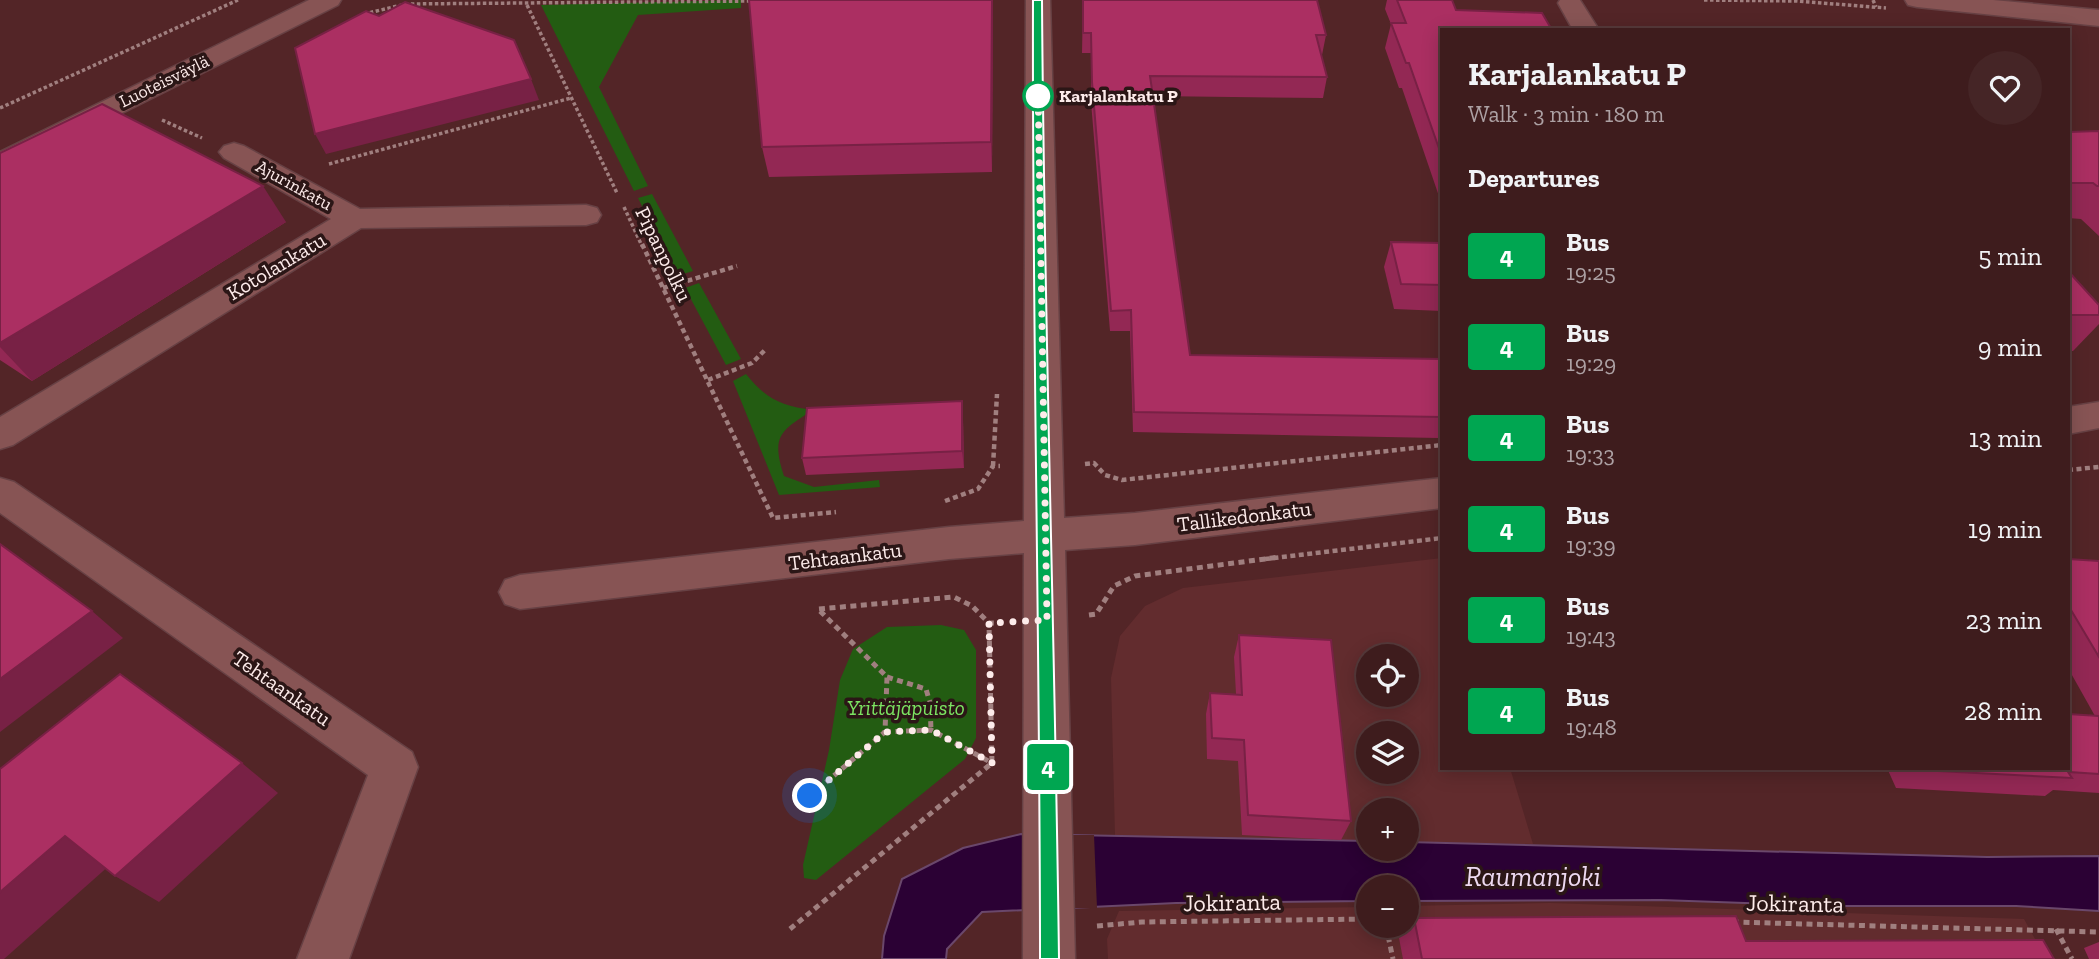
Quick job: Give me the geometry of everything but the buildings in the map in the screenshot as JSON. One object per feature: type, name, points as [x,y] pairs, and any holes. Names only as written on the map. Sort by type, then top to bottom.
[{"type":"street","name":"Luoteisväylä","points":[[97,87],[278,0]]},
{"type":"street","name":"Luoteisväylä","points":[[0,163],[328,0]]},
{"type":"street","points":[[1038,0],[1049,959]]},
{"type":"street","points":[[1917,0],[2099,18]]},
{"type":"street","points":[[1570,3],[1585,28]]},
{"type":"street","name":"Ajurinkatu","points":[[234,152],[354,219]]},
{"type":"street","points":[[354,219],[586,215]]},
{"type":"street","name":"Kotolankatu","points":[[0,435],[354,219]]},
{"type":"street","name":"Tehtaankatu","points":[[0,493],[395,767],[323,959]]},
{"type":"street","name":"Tallikedonkatu","points":[[1045,534],[1135,529],[1440,494]]},
{"type":"street","name":"Tehtaankatu","points":[[520,592],[1045,534]]},
{"type":"path","points":[[0,108],[237,0]]},
{"type":"path","points":[[406,4],[414,0]]},
{"type":"path","points":[[1873,0],[1877,7]]},
{"type":"path","points":[[380,9],[406,4],[761,1]]},
{"type":"path","name":"Pipanpolku","points":[[527,5],[773,518]]},
{"type":"path","points":[[281,177],[571,98]]},
{"type":"path","points":[[162,120],[234,152]]},
{"type":"path","points":[[663,288],[737,265]]},
{"type":"path","points":[[708,380],[752,363],[766,349]]},
{"type":"path","points":[[944,501],[978,489],[993,466],[1094,463],[1105,475],[1122,480],[1440,445]]},
{"type":"path","points":[[2070,470],[2099,467]]},
{"type":"path","points":[[989,623],[1096,614],[1105,594],[1120,580],[1144,573],[1440,538]]},
{"type":"path","points":[[931,730],[930,697],[926,688],[915,681],[887,677],[819,609],[954,597],[972,606],[989,623],[992,763]]},
{"type":"path","points":[[885,732],[887,677]]},
{"type":"path","points":[[810,796],[885,732],[931,730],[992,763]]},
{"type":"path","points":[[790,929],[992,763]]},
{"type":"path","name":"Jokiranta","points":[[1097,926],[1142,922],[1356,919]]},
{"type":"path","name":"Jokiranta","points":[[1729,922],[2099,932]]},
{"type":"path","points":[[2056,929],[2073,959]]},
{"type":"path","points":[[1389,938],[1393,959]]},
{"type":"shaded area","points":[[1440,558],[1440,770],[1511,770],[1533,844],[1419,842],[1419,798],[1356,798],[1356,841],[1115,836],[1111,678],[1120,636],[1145,606],[1183,588]]},
{"type":"shaded area","points":[[1550,903],[2024,919],[2046,959],[1108,959],[1107,939],[1119,911],[1356,907],[1356,938],[1419,938],[1419,906]]},
{"type":"green space","points":[[741,0],[741,8],[638,15],[599,87],[648,186],[634,191],[541,5]]},
{"type":"green space","points":[[652,194],[693,271],[677,276],[638,198]]},
{"type":"green space","points":[[699,283],[741,359],[726,365],[685,288]]},
{"type":"green space","points":[[746,374],[760,390],[775,400],[813,410],[781,436],[778,452],[784,476],[814,487],[879,480],[880,487],[779,495],[733,381]]},
{"type":"green space","name":"Yrittäjäpuisto","points":[[941,625],[964,630],[976,650],[976,738],[965,759],[816,880],[804,878],[803,865],[829,750],[840,680],[853,649],[887,627]]},
{"type":"water","name":"Raumanjoki","points":[[1021,834],[1356,841],[1356,861],[1419,861],[1419,842],[1987,857],[2099,856],[2099,911],[2016,906],[1827,906],[1661,900],[1419,901],[1419,875],[1356,875],[1356,901],[1176,903],[982,912],[947,949],[946,959],[882,959],[884,936],[902,879],[963,848]]},
{"type":"pier","points":[[1049,835],[1094,835],[1097,908],[1050,908]]},
{"type":"bus line","name":"4","points":[[1038,0],[1038,190],[1047,620],[1049,959]]},
{"type":"place","name":"Karjalankatu P","points":[[1038,96]]},
{"type":"route","points":[[810,796],[885,732],[931,730],[992,763],[989,623],[1047,620],[1038,85],[1038,96]]}]
